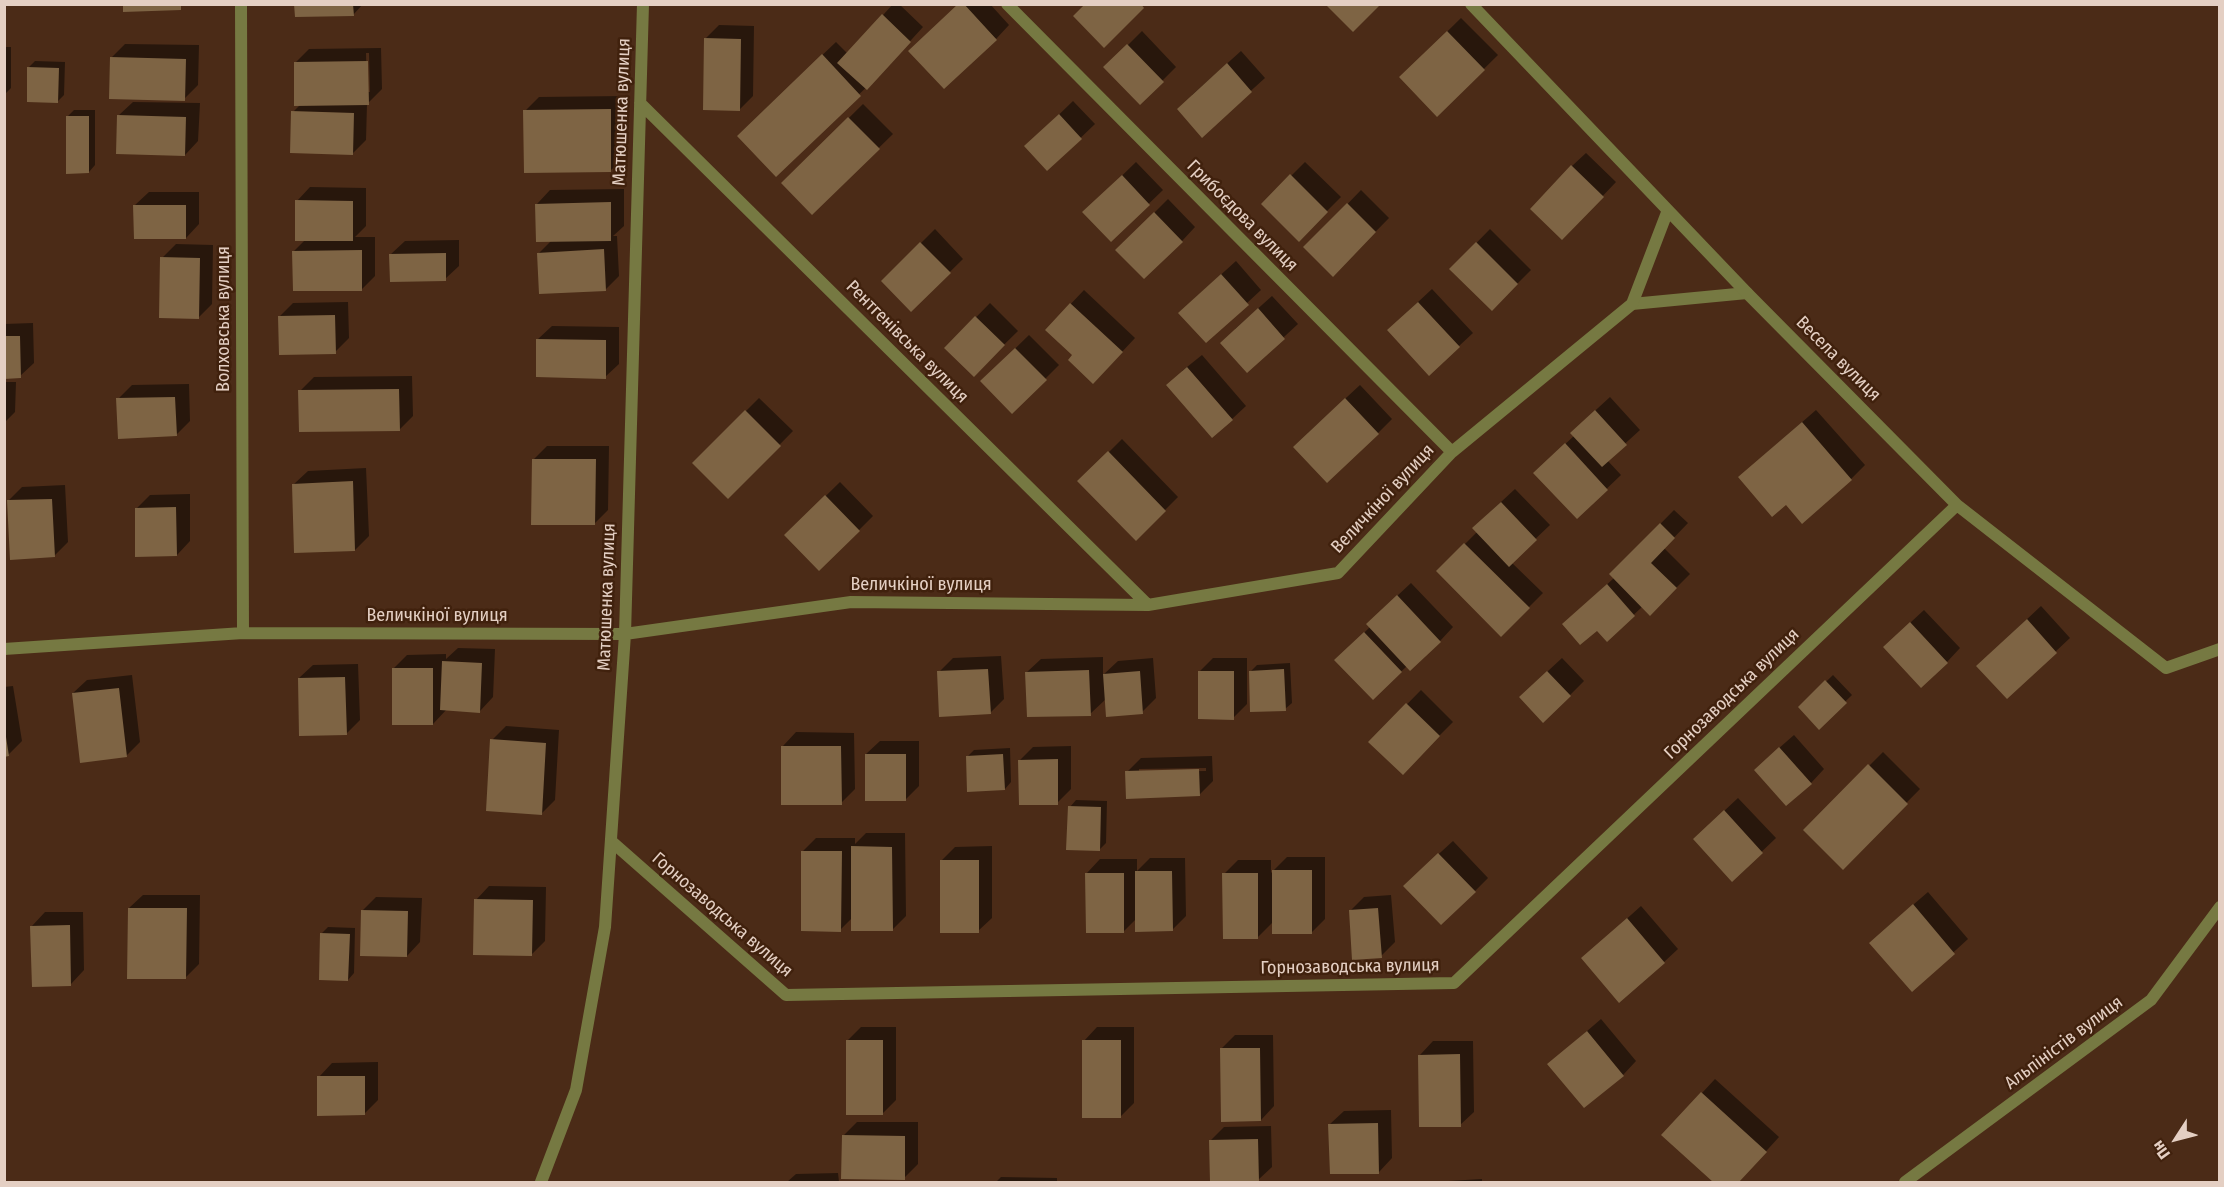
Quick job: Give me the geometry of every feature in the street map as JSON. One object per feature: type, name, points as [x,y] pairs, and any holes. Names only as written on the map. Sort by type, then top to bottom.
[{"type":"street","name":"Волховська вулиця","points":[[241,4],[243,633]]},
{"type":"street","name":"Матюшенка вулиця","points":[[541,1182],[576,1090],[605,927],[625,634],[643,4]]},
{"type":"street","name":"Грибоєдова вулиця","points":[[1007,4],[1452,452]]},
{"type":"street","name":"Весела вулиця","points":[[1471,4],[1748,293],[1957,505],[2166,668],[2220,649]]},
{"type":"street","name":"Рентгенівська вулиця","points":[[640,104],[1148,605]]},
{"type":"street","name":"Величкіної вулиця","points":[[4,649],[243,633],[625,634],[851,602],[1148,605],[1338,573],[1452,452],[1632,304],[1668,210]]},
{"type":"street","points":[[1632,304],[1748,293]]},
{"type":"street","name":"Горнозаводська вулиця","points":[[611,842],[786,995],[1454,983],[1957,505]]},
{"type":"street","name":"Альпіністів вулиця","points":[[1905,1182],[2151,1000],[2220,907]]},
{"type":"building","points":[[123,4],[181,4],[181,10],[123,12]]},
{"type":"building","points":[[294,4],[353,4],[354,16],[295,17]]},
{"type":"building","points":[[958,4],[964,4],[997,40],[944,89],[908,51]]},
{"type":"building","points":[[1085,4],[1141,4],[1144,8],[1104,48],[1073,16]]},
{"type":"building","points":[[1325,4],[1381,4],[1353,32]]},
{"type":"building","points":[[882,14],[911,42],[867,90],[837,63]]},
{"type":"building","points":[[1447,31],[1485,70],[1437,117],[1399,77]]},
{"type":"building","points":[[704,38],[741,39],[740,111],[703,110]]},
{"type":"building","points":[[1127,44],[1164,82],[1140,105],[1103,67]]},
{"type":"building","points":[[822,54],[861,96],[776,177],[737,136]]},
{"type":"building","points":[[110,57],[186,59],[185,101],[109,99]]},
{"type":"building","points":[[368,61],[369,105],[294,106],[294,62]]},
{"type":"building","points":[[1227,63],[1252,92],[1202,138],[1177,109]]},
{"type":"building","points":[[27,67],[59,68],[58,103],[27,102]]},
{"type":"building","points":[[611,109],[611,172],[524,173],[523,110]]},
{"type":"building","points":[[291,111],[354,113],[353,155],[290,153]]},
{"type":"building","points":[[1059,114],[1082,139],[1047,171],[1024,146]]},
{"type":"building","points":[[117,115],[186,117],[185,156],[116,154]]},
{"type":"building","points":[[66,116],[89,116],[89,173],[66,174]]},
{"type":"building","points":[[848,117],[880,149],[812,215],[781,183]]},
{"type":"building","points":[[1571,165],[1604,197],[1562,240],[1530,209]]},
{"type":"building","points":[[1290,174],[1328,212],[1299,242],[1261,204]]},
{"type":"building","points":[[1122,175],[1150,205],[1111,242],[1082,212]]},
{"type":"building","points":[[295,200],[353,201],[353,241],[295,241]]},
{"type":"building","points":[[611,202],[611,241],[536,242],[535,204]]},
{"type":"building","points":[[1347,203],[1376,232],[1333,277],[1303,247]]},
{"type":"building","points":[[133,205],[186,205],[186,239],[134,239]]},
{"type":"building","points":[[1154,212],[1183,242],[1144,279],[1115,250]]},
{"type":"building","points":[[920,242],[951,273],[911,312],[881,281]]},
{"type":"building","points":[[1476,242],[1518,284],[1492,311],[1449,269]]},
{"type":"building","points":[[604,249],[606,291],[539,294],[537,253]]},
{"type":"building","points":[[362,250],[362,291],[293,291],[292,251]]},
{"type":"building","points":[[446,253],[446,281],[390,282],[389,254]]},
{"type":"building","points":[[160,257],[200,258],[199,319],[159,318]]},
{"type":"building","points":[[1221,274],[1249,305],[1206,343],[1178,313]]},
{"type":"building","points":[[1418,302],[1460,347],[1429,376],[1387,330]]},
{"type":"building","points":[[1070,303],[1123,352],[1093,384],[1068,360],[1072,355],[1045,330]]},
{"type":"building","points":[[1258,308],[1285,339],[1247,373],[1220,343]]},
{"type":"building","points":[[335,315],[336,354],[279,355],[278,316]]},
{"type":"building","points":[[975,316],[1005,345],[974,377],[944,348]]},
{"type":"building","points":[[4,336],[20,336],[21,378],[4,379]]},
{"type":"building","points":[[536,339],[606,340],[606,379],[536,377]]},
{"type":"building","points":[[1015,348],[1047,380],[1012,414],[980,381]]},
{"type":"building","points":[[1187,367],[1233,420],[1212,438],[1166,385]]},
{"type":"building","points":[[399,389],[400,431],[299,432],[298,390]]},
{"type":"building","points":[[175,397],[177,436],[118,439],[116,398]]},
{"type":"building","points":[[1345,398],[1379,434],[1327,483],[1293,447]]},
{"type":"building","points":[[745,410],[781,446],[728,499],[692,463]]},
{"type":"building","points":[[1595,410],[1627,445],[1602,467],[1570,433]]},
{"type":"building","points":[[1802,422],[1852,480],[1802,524],[1786,505],[1772,517],[1738,477]]},
{"type":"building","points":[[1565,443],[1608,490],[1577,519],[1533,473]]},
{"type":"building","points":[[1108,451],[1166,511],[1136,541],[1077,481]]},
{"type":"building","points":[[532,459],[596,459],[595,525],[531,525]]},
{"type":"building","points":[[353,481],[355,551],[294,553],[292,484]]},
{"type":"building","points":[[825,495],[860,531],[819,571],[784,535]]},
{"type":"building","points":[[52,499],[55,557],[10,560],[7,500]]},
{"type":"building","points":[[1501,502],[1537,540],[1509,567],[1472,528]]},
{"type":"building","points":[[176,507],[177,556],[135,557],[135,508]]},
{"type":"building","points":[[1660,523],[1675,538],[1651,563],[1677,588],[1650,616],[1609,574]]},
{"type":"building","points":[[1464,543],[1530,608],[1501,637],[1436,571]]},
{"type":"building","points":[[1607,584],[1635,616],[1607,642],[1597,631],[1580,645],[1562,624]]},
{"type":"building","points":[[1397,595],[1441,642],[1410,671],[1366,624]]},
{"type":"building","points":[[2027,619],[2057,653],[2007,699],[1976,666]]},
{"type":"building","points":[[1910,622],[1948,663],[1921,688],[1883,647]]},
{"type":"building","points":[[1364,632],[1402,672],[1373,700],[1334,660]]},
{"type":"building","points":[[442,661],[482,663],[480,713],[440,710]]},
{"type":"building","points":[[392,668],[433,668],[433,725],[392,725]]},
{"type":"building","points":[[988,669],[991,714],[939,717],[937,671]]},
{"type":"building","points":[[1284,669],[1286,711],[1250,712],[1249,671]]},
{"type":"building","points":[[1089,670],[1091,716],[1027,717],[1025,672]]},
{"type":"building","points":[[1140,671],[1143,714],[1106,717],[1103,674]]},
{"type":"building","points":[[1198,671],[1234,671],[1234,720],[1198,719]]},
{"type":"building","points":[[1547,671],[1571,696],[1543,723],[1519,697]]},
{"type":"building","points":[[345,677],[347,735],[299,736],[298,678]]},
{"type":"building","points":[[1825,680],[1847,703],[1819,730],[1798,707]]},
{"type":"building","points":[[119,688],[127,757],[80,763],[72,693]]},
{"type":"building","points":[[1406,703],[1440,736],[1403,775],[1368,742]]},
{"type":"building","points":[[6,737],[9,756],[4,757],[4,738]]},
{"type":"building","points":[[490,739],[546,743],[542,815],[486,811]]},
{"type":"building","points":[[781,746],[841,746],[842,805],[781,805]]},
{"type":"building","points":[[1779,747],[1812,784],[1786,806],[1754,770]]},
{"type":"building","points":[[865,754],[906,754],[906,801],[865,801]]},
{"type":"building","points":[[1003,754],[1005,790],[967,792],[966,756]]},
{"type":"building","points":[[1058,759],[1058,805],[1019,805],[1018,760]]},
{"type":"building","points":[[1868,764],[1908,804],[1843,870],[1803,830]]},
{"type":"building","points":[[1199,769],[1200,796],[1126,799],[1125,771]]},
{"type":"building","points":[[1068,806],[1101,807],[1100,851],[1066,850]]},
{"type":"building","points":[[1724,810],[1763,853],[1732,882],[1693,839]]},
{"type":"building","points":[[851,846],[892,847],[893,931],[851,931]]},
{"type":"building","points":[[801,851],[842,851],[841,932],[801,931]]},
{"type":"building","points":[[1438,853],[1476,892],[1441,925],[1403,886]]},
{"type":"building","points":[[940,860],[979,860],[979,933],[940,933]]},
{"type":"building","points":[[1272,870],[1312,870],[1312,934],[1272,934]]},
{"type":"building","points":[[1135,871],[1172,871],[1173,931],[1135,932]]},
{"type":"building","points":[[1085,873],[1124,873],[1124,933],[1086,933]]},
{"type":"building","points":[[1222,873],[1258,873],[1258,939],[1223,939]]},
{"type":"building","points":[[474,899],[533,900],[532,956],[473,955]]},
{"type":"building","points":[[1913,904],[1955,954],[1912,992],[1869,943]]},
{"type":"building","points":[[128,908],[187,908],[186,979],[127,979]]},
{"type":"building","points":[[1378,908],[1382,958],[1352,960],[1349,910]]},
{"type":"building","points":[[361,910],[408,911],[407,957],[360,956]]},
{"type":"building","points":[[1627,918],[1665,963],[1619,1003],[1581,958]]},
{"type":"building","points":[[70,925],[71,986],[32,987],[30,926]]},
{"type":"building","points":[[320,933],[350,934],[348,981],[319,980]]},
{"type":"building","points":[[1587,1031],[1624,1076],[1584,1108],[1547,1064]]},
{"type":"building","points":[[846,1040],[883,1040],[883,1115],[846,1115]]},
{"type":"building","points":[[1082,1040],[1121,1040],[1121,1118],[1082,1118]]},
{"type":"building","points":[[1220,1048],[1260,1048],[1261,1121],[1221,1122]]},
{"type":"building","points":[[1460,1054],[1461,1127],[1419,1127],[1418,1055]]},
{"type":"building","points":[[317,1076],[365,1076],[365,1115],[317,1116]]},
{"type":"building","points":[[1701,1092],[1767,1152],[1739,1182],[1713,1182],[1661,1135]]},
{"type":"building","points":[[1378,1123],[1379,1174],[1330,1174],[1328,1124]]},
{"type":"building","points":[[842,1135],[905,1136],[905,1180],[841,1179]]},
{"type":"building","points":[[1258,1139],[1259,1182],[1210,1182],[1209,1140]]}]
